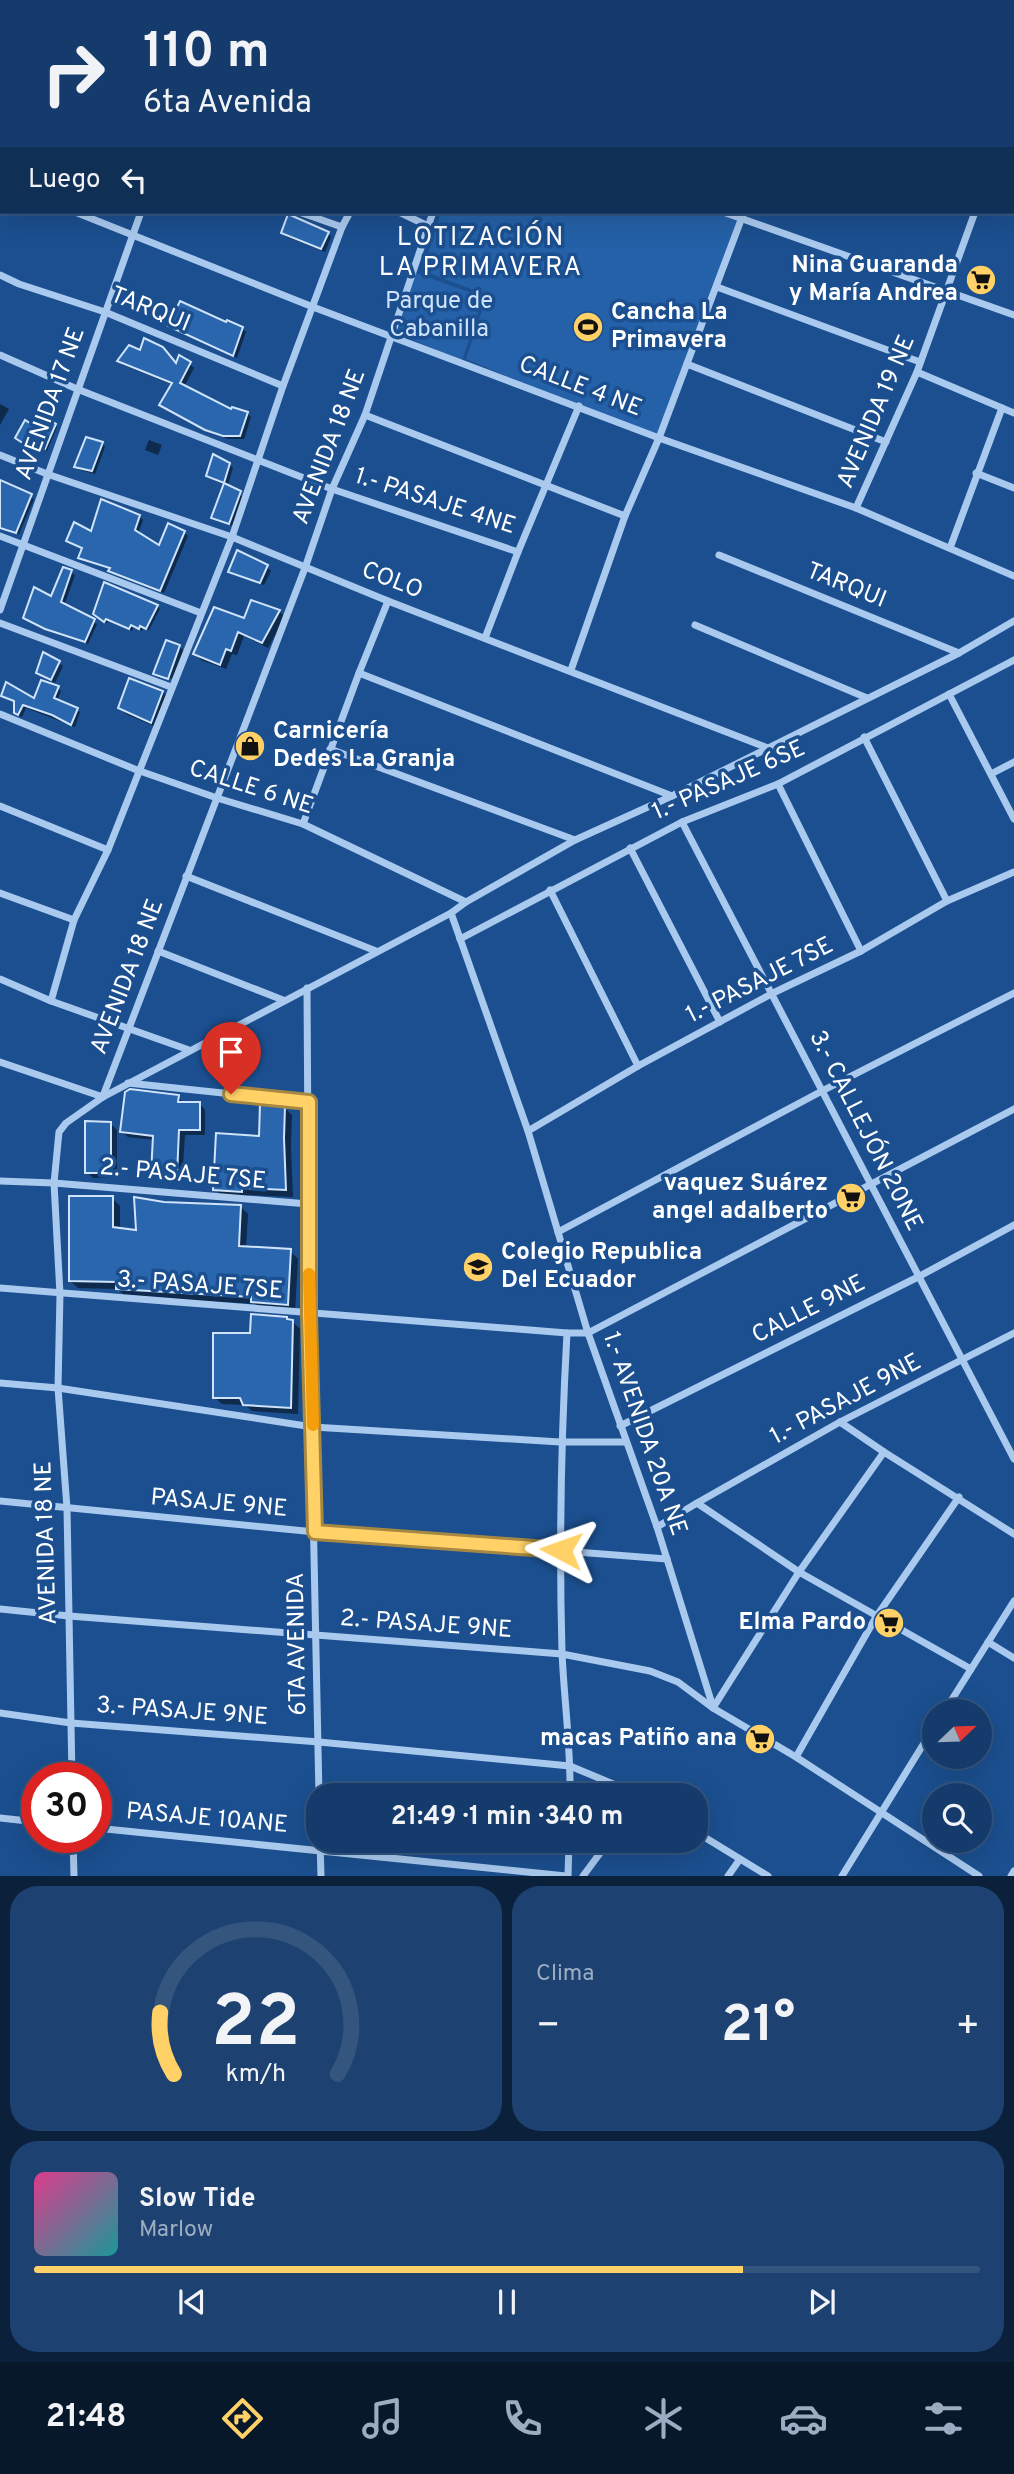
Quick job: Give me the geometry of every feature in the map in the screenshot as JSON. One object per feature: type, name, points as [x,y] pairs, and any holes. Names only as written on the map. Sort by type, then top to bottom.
[{"type":"street","name":"CALLE 4 NE","points":[[80,214],[313,307],[659,438],[856,508],[1014,576]]},
{"type":"street","name":"AVENIDA 17 NE","points":[[0,610],[140,214]]},
{"type":"street","points":[[305,214],[342,227]]},
{"type":"street","points":[[51,1001],[75,920],[107,849],[232,537],[283,386],[349,214]]},
{"type":"street","points":[[403,214],[428,226]]},
{"type":"street","name":"AVENIDA 18 NE","points":[[72,1762],[67,1508],[58,1388],[60,1294],[54,1183],[59,1132],[66,1123],[103,1097],[305,568],[332,489],[365,415],[432,214]]},
{"type":"street","name":"AVENIDA 19 NE","points":[[856,508],[917,372],[947,292],[972,214]]},
{"type":"street","points":[[571,670],[625,516],[659,438],[743,215],[1014,315]]},
{"type":"street","name":"TARQUI","points":[[0,275],[19,284],[104,312],[283,386]]},
{"type":"street","points":[[717,287],[920,362]]},
{"type":"street","name":"1.- PASAJE 4NE","points":[[0,355],[77,389],[332,489],[518,552],[579,406]]},
{"type":"street","points":[[687,364],[886,442]]},
{"type":"street","points":[[917,372],[1014,413]]},
{"type":"street","points":[[950,548],[1002,408]]},
{"type":"street","points":[[365,415],[625,516]]},
{"type":"street","name":"COLO","points":[[0,455],[47,474],[232,537],[388,601],[768,748]]},
{"type":"street","points":[[976,472],[1014,488]]},
{"type":"street","points":[[0,536],[201,613]]},
{"type":"street","points":[[485,638],[518,552]]},
{"type":"street","name":"TARQUI","points":[[719,555],[959,653]]},
{"type":"street","points":[[303,824],[388,601]]},
{"type":"street","points":[[0,1062],[103,1097],[451,913],[575,840],[671,796],[959,653],[1014,621]]},
{"type":"street","points":[[0,623],[171,687]]},
{"type":"street","points":[[695,625],[867,698]]},
{"type":"street","name":"1.- PASAJE 6SE","points":[[460,939],[630,848],[682,822],[778,784],[1014,660]]},
{"type":"street","points":[[359,673],[671,796]]},
{"type":"street","points":[[949,694],[1014,819]]},
{"type":"street","name":"CALLE 6 NE","points":[[0,714],[137,770],[303,824],[466,902]]},
{"type":"street","points":[[864,737],[947,901]]},
{"type":"street","points":[[330,749],[575,840]]},
{"type":"street","points":[[991,774],[1014,762]]},
{"type":"street","points":[[778,784],[861,951]]},
{"type":"street","points":[[0,806],[107,849]]},
{"type":"street","name":"3.- CALLEJÓN 20NE","points":[[682,822],[962,1360],[1011,1446],[1014,1459]]},
{"type":"street","points":[[630,848],[720,1022]]},
{"type":"street","name":"1.- PASAJE 7SE","points":[[528,1131],[638,1066],[773,993],[861,951],[947,901],[1014,872]]},
{"type":"street","points":[[186,876],[376,951]]},
{"type":"street","points":[[550,890],[638,1066]]},
{"type":"street","points":[[0,893],[75,920]]},
{"type":"street","name":"1.- AVENIDA 20A NE","points":[[451,913],[528,1131],[588,1333],[657,1527],[713,1708]]},
{"type":"street","points":[[158,951],[283,1000]]},
{"type":"street","points":[[0,979],[51,1001],[189,1050]]},
{"type":"street","name":"6TA AVENIDA","points":[[307,988],[309,1314],[320,1783]]},
{"type":"street","points":[[558,1231],[1014,993]]},
{"type":"street","points":[[127,1083],[309,1102]]},
{"type":"street","name":"3.- PASAJE 7SE","points":[[0,1288],[309,1314],[588,1333],[1014,1109]]},
{"type":"street","name":"2.- PASAJE 7SE","points":[[0,1181],[54,1183],[309,1205]]},
{"type":"street","name":"CALLE 9NE","points":[[620,1426],[919,1277],[1014,1225]]},
{"type":"street","points":[[567,1333],[560,1442],[562,1654],[570,1783]]},
{"type":"street","name":"1.- PASAJE 9NE","points":[[657,1527],[840,1422],[1014,1333]]},
{"type":"street","points":[[0,1382],[58,1388],[313,1427],[560,1442],[626,1442]]},
{"type":"street","points":[[840,1422],[1014,1534]]},
{"type":"street","points":[[713,1708],[799,1572],[884,1452]]},
{"type":"street","points":[[796,1757],[876,1617],[959,1497]]},
{"type":"street","name":"PASAJE 9NE","points":[[0,1501],[315,1532],[667,1559]]},
{"type":"street","points":[[697,1503],[799,1572],[971,1669]]},
{"type":"street","points":[[952,1699],[1014,1601]]},
{"type":"street","name":"2.- PASAJE 9NE","points":[[0,1609],[562,1654],[650,1671],[691,1691],[713,1708],[796,1757],[979,1875]]},
{"type":"street","points":[[988,1642],[1014,1658]]},
{"type":"street","name":"3.- PASAJE 9NE","points":[[0,1713],[71,1723],[318,1742],[570,1766],[611,1783]]},
{"type":"street","points":[[842,1875],[922,1746]]},
{"type":"street","points":[[0,1818],[21,1820]]},
{"type":"street","name":"PASAJE 10ANE","points":[[112,1829],[306,1844]]},
{"type":"street","points":[[708,1839],[768,1875]]},
{"type":"street","points":[[73,1853],[74,1875]]},
{"type":"street","points":[[320,1853],[321,1875]]},
{"type":"street","name":"PASAJE 10ANE","points":[[386,1853],[567,1875]]},
{"type":"street","points":[[567,1875],[568,1853]]},
{"type":"street","points":[[583,1875],[600,1853]]},
{"type":"street","points":[[728,1875],[740,1859]]},
{"type":"street","points":[[1011,1875],[1014,1871]]},
{"type":"green space","name":"Cancha La Primavera","points":[[440,214],[718,214],[737,221],[657,440],[466,359],[487,295],[423,271]]},
{"type":"green space","name":"Parque de Cabanilla","points":[[416,273],[483,297],[462,361],[397,333]]},
{"type":"building","points":[[288,214],[329,232],[321,249],[281,233]]},
{"type":"building","points":[[180,301],[243,327],[233,356],[168,326]]},
{"type":"building","points":[[144,338],[163,347],[176,363],[179,355],[191,362],[180,383],[231,409],[232,407],[248,412],[240,436],[223,436],[205,430],[159,405],[172,383],[117,361],[129,345],[140,350]]},
{"type":"building","points":[[43,416],[56,424],[45,449],[26,445],[15,438],[25,420],[39,429]]},
{"type":"building","points":[[86,437],[103,442],[92,471],[74,467]]},
{"type":"building","points":[[213,454],[230,463],[224,483],[206,476]]},
{"type":"building","points":[[0,480],[32,494],[16,533],[0,528]]},
{"type":"building","points":[[224,483],[241,491],[229,524],[211,518]]},
{"type":"building","points":[[101,499],[140,515],[135,530],[159,545],[168,523],[185,531],[160,591],[108,571],[110,568],[78,558],[82,548],[66,541],[74,522],[91,531]]},
{"type":"building","points":[[237,550],[268,565],[260,583],[228,572]]},
{"type":"building","points":[[63,567],[72,570],[61,602],[95,619],[85,642],[45,629],[23,618],[34,587],[51,596]]},
{"type":"building","points":[[104,582],[158,605],[146,629],[131,625],[129,629],[106,619],[104,622],[93,614]]},
{"type":"building","points":[[251,600],[280,610],[262,643],[238,632],[231,651],[226,649],[220,665],[193,654],[214,607],[244,618]]},
{"type":"building","points":[[166,640],[180,645],[168,679],[153,674]]},
{"type":"building","points":[[43,652],[60,661],[51,680],[36,673]]},
{"type":"building","points":[[129,678],[163,691],[151,723],[118,708]]},
{"type":"building","points":[[41,680],[59,686],[54,698],[78,708],[71,725],[23,705],[18,715],[14,713],[14,701],[1,696],[6,682],[34,698]]},
{"type":"building","points":[[130,1089],[179,1095],[178,1102],[200,1102],[200,1130],[179,1130],[177,1176],[151,1174],[153,1136],[120,1132],[125,1092]]},
{"type":"building","points":[[260,1104],[285,1106],[286,1190],[213,1190],[216,1133],[259,1136]]},
{"type":"building","points":[[85,1121],[111,1122],[111,1173],[85,1173]]},
{"type":"building","points":[[69,1196],[113,1196],[113,1227],[136,1230],[134,1197],[164,1202],[241,1205],[239,1246],[291,1249],[288,1305],[251,1302],[251,1297],[116,1289],[116,1282],[69,1281]]},
{"type":"building","points":[[251,1314],[287,1317],[293,1320],[291,1408],[243,1405],[240,1398],[213,1398],[213,1333],[250,1333]]},
{"type":"slow traffic","points":[[309,1274],[313,1425]]},
{"type":"place","name":"Nina Guaranda y María Andrea","points":[[981,280]]},
{"type":"place","name":"Cancha La Primavera","points":[[588,327]]},
{"type":"place","name":"Carnicería Dedes La Granja","points":[[250,746]]},
{"type":"place","name":"vaquez Suárez angel adalberto","points":[[851,1198]]},
{"type":"place","name":"Colegio Republica Del Ecuador","points":[[478,1267]]},
{"type":"place","name":"Elma Pardo","points":[[889,1623]]},
{"type":"place","name":"macas Patiño ana","points":[[760,1739]]},
{"type":"district","name":"LOTIZACIÓN LA PRIMAVERA","points":[[481,253]]},
{"type":"route","points":[[231,1094],[309,1102],[309,1314],[315,1532],[561,1550]]}]
